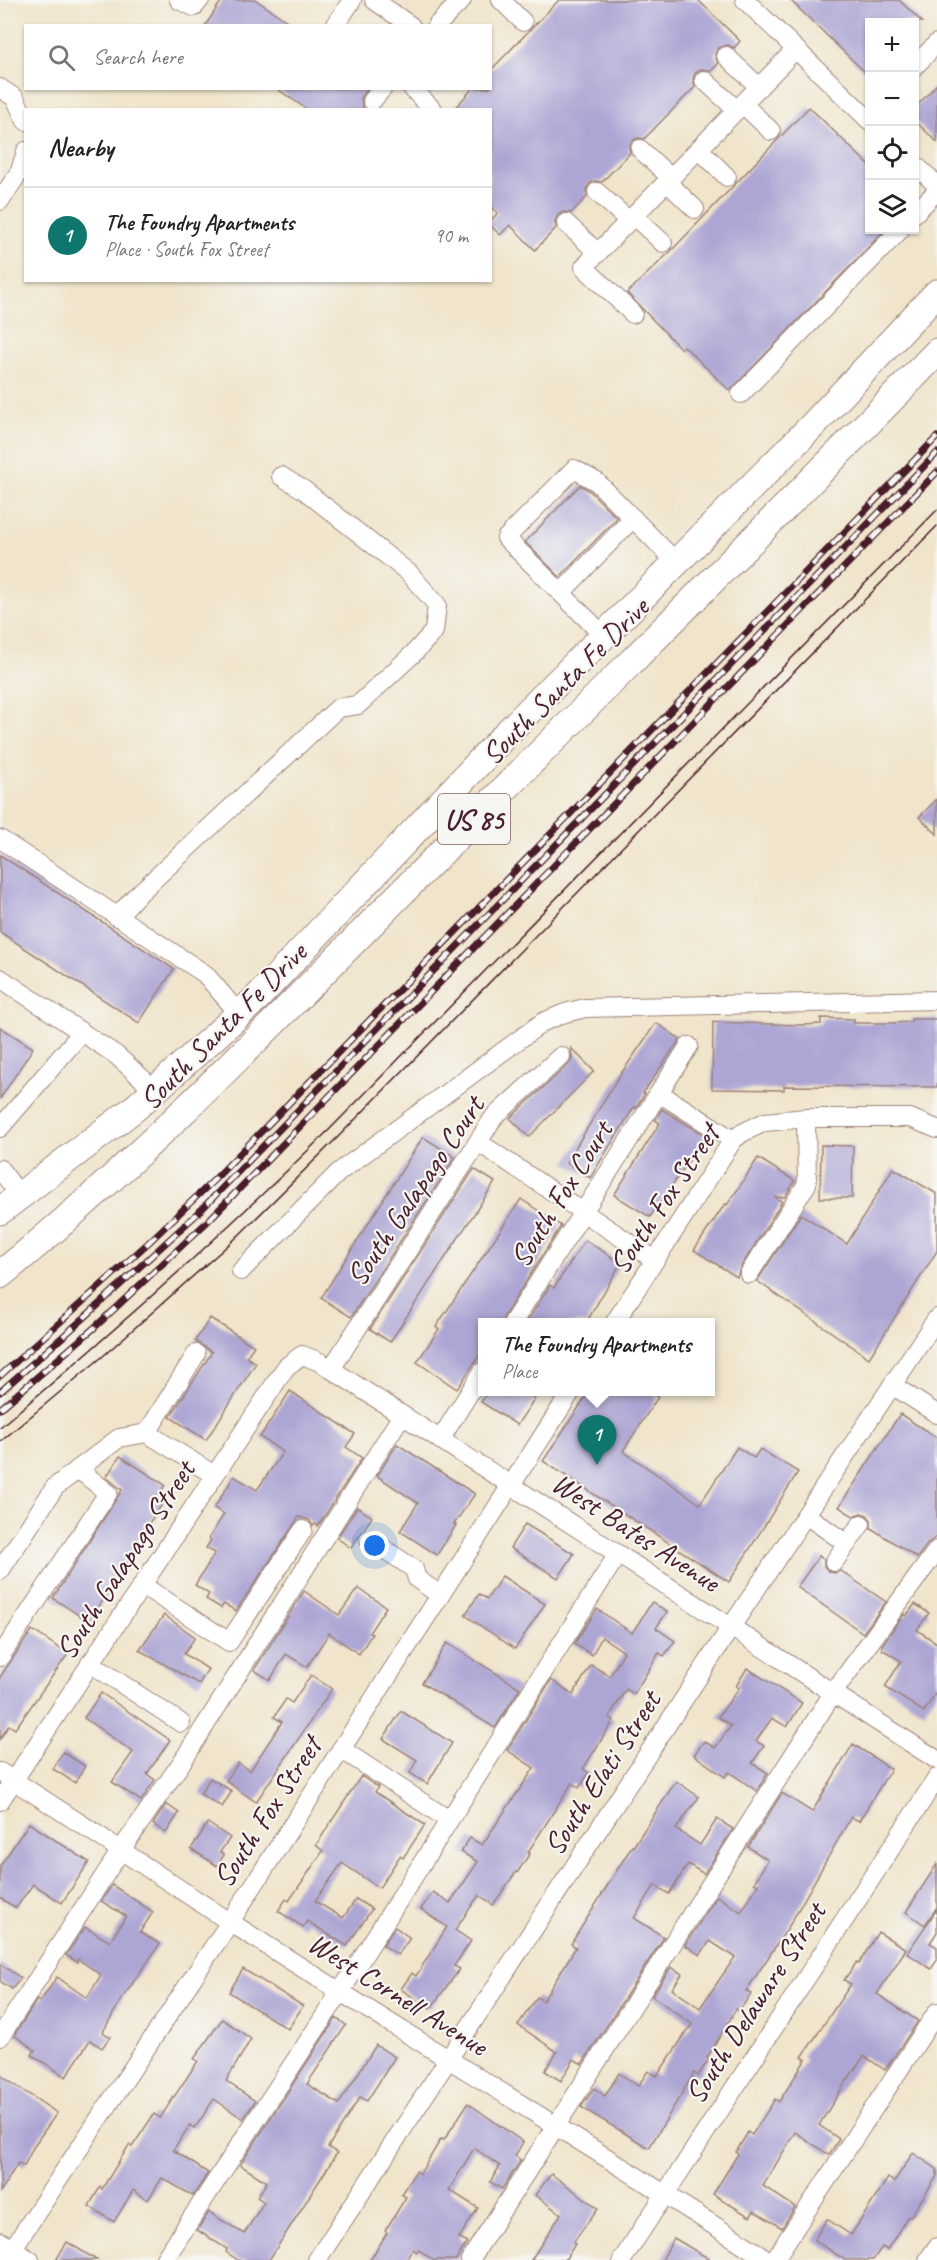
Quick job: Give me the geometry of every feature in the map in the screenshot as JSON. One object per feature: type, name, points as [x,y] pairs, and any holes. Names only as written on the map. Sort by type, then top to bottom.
[{"type":"highway","name":"South Santa Fe Drive","points":[[10,1204],[135,1108],[256,999],[504,736],[819,418],[937,293]]},
{"type":"highway","name":"South Santa Fe Drive","points":[[0,1275],[62,1225],[160,1135],[278,1020],[442,851],[843,451],[937,352]]},
{"type":"street","points":[[179,0],[195,7],[200,0]]},
{"type":"street","points":[[336,24],[352,0]]},
{"type":"street","points":[[438,24],[462,0]]},
{"type":"street","points":[[501,0],[523,22]]},
{"type":"street","points":[[745,0],[865,114]]},
{"type":"street","points":[[377,1],[392,20]]},
{"type":"street","points":[[919,63],[937,43]]},
{"type":"street","points":[[633,314],[584,267],[795,50]]},
{"type":"street","points":[[726,56],[759,87]]},
{"type":"street","points":[[704,80],[771,130]]},
{"type":"street","points":[[0,88],[15,98],[24,117]]},
{"type":"street","points":[[414,90],[432,108]]},
{"type":"street","points":[[640,149],[694,208]]},
{"type":"street","points":[[699,149],[727,177]]},
{"type":"street","points":[[0,201],[20,171],[24,158]]},
{"type":"street","points":[[919,168],[937,185]]},
{"type":"street","points":[[919,210],[937,191]]},
{"type":"street","points":[[597,192],[663,243]]},
{"type":"street","points":[[566,223],[598,253]]},
{"type":"street","points":[[741,394],[896,234]]},
{"type":"street","points":[[603,635],[506,538],[574,469],[597,482],[676,562]]},
{"type":"street","points":[[117,917],[134,898],[338,708],[358,705],[434,631],[437,605],[409,573],[304,490],[281,476]]},
{"type":"street","points":[[561,593],[633,518]]},
{"type":"street","points":[[0,839],[205,974],[239,1014]]},
{"type":"street","points":[[0,978],[116,1055],[155,1090]]},
{"type":"street","points":[[241,1271],[339,1172],[543,1022],[565,1013],[585,1008],[937,1000]]},
{"type":"street","points":[[0,1128],[82,1032]]},
{"type":"street","name":"South Fox Court","points":[[516,1318],[689,1046]]},
{"type":"street","name":"South Galapago Court","points":[[331,1369],[494,1117],[561,1056]]},
{"type":"street","points":[[657,1096],[667,1098],[733,1140]]},
{"type":"street","name":"South Fox Street","points":[[618,1318],[733,1140],[742,1132],[765,1122],[806,1118],[902,1117],[937,1129]]},
{"type":"street","points":[[749,1274],[807,1184],[806,1118]]},
{"type":"street","points":[[478,1142],[656,1260]]},
{"type":"street","points":[[0,1169],[10,1204]]},
{"type":"street","name":"South Elati Street","points":[[316,2260],[731,1627],[937,1318]]},
{"type":"street","points":[[147,1433],[196,1354]]},
{"type":"street","name":"West Bates Avenue","points":[[302,1355],[331,1369],[937,1760]]},
{"type":"street","name":"South Galapago Street","points":[[0,1801],[7,1776],[90,1663],[286,1367],[302,1355]]},
{"type":"street","points":[[440,1440],[478,1379]]},
{"type":"street","points":[[892,1385],[937,1414]]},
{"type":"street","name":"South Fox Street","points":[[6,2250],[230,1922],[568,1396]]},
{"type":"street","points":[[0,2037],[121,1850],[182,1762],[402,1415]]},
{"type":"street","points":[[0,1570],[55,1487],[118,1438],[147,1433],[214,1475]]},
{"type":"street","points":[[0,1657],[108,1493],[78,1469]]},
{"type":"street","points":[[806,1515],[847,1544]]},
{"type":"street","points":[[834,1562],[861,1524]]},
{"type":"street","points":[[142,1585],[229,1641],[303,1530]]},
{"type":"street","points":[[369,1539],[414,1569],[417,1579],[440,1595]]},
{"type":"street","points":[[470,2260],[833,1693],[937,1550]]},
{"type":"street","points":[[164,2260],[341,1991],[618,1554]]},
{"type":"street","points":[[90,1663],[182,1723]]},
{"type":"street","points":[[341,1749],[449,1820]]},
{"type":"street","name":"West Cornell Avenue","points":[[7,1776],[230,1922],[448,2060],[665,2193],[768,2260]]},
{"type":"street","name":"South Delaware Street","points":[[622,2260],[937,1778]]},
{"type":"street","points":[[774,2260],[937,2013]]},
{"type":"street","points":[[928,2260],[937,2247]]},
{"type":"street","points":[[6,2250],[30,2260]]},
{"type":"building","points":[[222,0],[256,0],[291,24],[206,24]]},
{"type":"building","points":[[559,0],[698,0],[740,41],[734,48],[728,45],[718,48],[715,54],[718,64],[711,71],[701,69],[696,72],[693,78],[695,87],[644,139],[637,138],[632,141],[629,147],[630,153],[602,182],[594,181],[589,184],[586,190],[587,197],[571,213],[563,212],[558,215],[555,221],[556,228],[535,250],[510,225],[500,235],[492,227],[492,219],[498,213],[492,208],[492,108],[455,108],[471,90],[492,90],[492,69]]},
{"type":"building","points":[[790,0],[899,0],[918,18],[865,18],[865,72]]},
{"type":"building","points":[[937,84],[937,142],[919,125],[919,104]]},
{"type":"building","points":[[279,90],[367,90],[361,98],[362,108],[305,108]]},
{"type":"building","points":[[809,107],[865,161],[865,234],[881,234],[730,391],[684,346],[681,349],[627,293],[671,251]]},
{"type":"building","points":[[580,485],[590,491],[617,518],[560,577],[525,542]]},
{"type":"building","points":[[937,799],[937,834],[919,817]]},
{"type":"building","points":[[0,855],[174,969],[139,1023],[0,932]]},
{"type":"building","points":[[821,1018],[854,1019],[854,1023],[892,1023],[911,1022],[911,1019],[937,1019],[937,1087],[784,1086],[784,1090],[712,1089],[713,1022],[802,1025],[821,1024]]},
{"type":"building","points":[[656,1023],[680,1039],[590,1178],[566,1163],[616,1081]]},
{"type":"building","points":[[0,1027],[33,1048],[0,1099]]},
{"type":"building","points":[[571,1048],[594,1071],[529,1137],[510,1118],[569,1064],[572,1059]]},
{"type":"building","points":[[662,1109],[706,1136],[650,1217],[614,1195],[660,1123],[655,1120]]},
{"type":"building","points":[[423,1137],[455,1157],[351,1317],[321,1298]]},
{"type":"building","points":[[821,1145],[853,1146],[852,1198],[820,1198]]},
{"type":"building","points":[[758,1158],[795,1181],[785,1197],[775,1197],[782,1202],[740,1268],[737,1277],[694,1250]]},
{"type":"building","points":[[893,1168],[937,1194],[937,1251],[869,1358],[757,1281],[801,1214],[847,1244]]},
{"type":"building","points":[[474,1169],[495,1182],[390,1342],[370,1329]]},
{"type":"building","points":[[521,1199],[561,1226],[503,1318],[478,1318],[478,1358],[457,1389],[417,1362],[439,1329],[436,1327]]},
{"type":"building","points":[[585,1240],[621,1263],[589,1318],[529,1318],[550,1285],[554,1288]]},
{"type":"building","points":[[210,1318],[254,1346],[246,1357],[256,1363],[206,1440],[170,1417],[212,1352],[195,1341]]},
{"type":"building","points":[[290,1391],[355,1434],[346,1447],[362,1458],[318,1526],[315,1524],[313,1526],[309,1520],[299,1517],[236,1611],[224,1604],[221,1608],[206,1599],[209,1594],[195,1585],[215,1553],[206,1548],[211,1540],[209,1538],[224,1514],[214,1508],[234,1476],[257,1490],[283,1452],[260,1437]]},
{"type":"building","points":[[485,1396],[532,1396],[535,1398],[517,1425],[481,1402]]},
{"type":"building","points":[[586,1396],[656,1396],[658,1397],[623,1451],[700,1504],[737,1447],[754,1458],[760,1449],[798,1472],[729,1582],[543,1461]]},
{"type":"building","points":[[900,1414],[937,1438],[937,1536],[928,1543],[917,1558],[871,1528],[871,1520],[867,1515],[861,1513],[853,1516],[839,1507]]},
{"type":"building","points":[[397,1444],[475,1494],[454,1524],[456,1525],[437,1555],[400,1531],[418,1503],[377,1476]]},
{"type":"building","points":[[120,1456],[165,1485],[159,1495],[165,1500],[147,1526],[150,1528],[89,1622],[53,1598],[122,1490],[106,1477]]},
{"type":"building","points":[[357,1507],[372,1517],[351,1548],[337,1538]]},
{"type":"building","points":[[525,1524],[574,1554],[558,1578],[510,1548]]},
{"type":"building","points":[[819,1556],[824,1559],[824,1566],[828,1571],[834,1573],[841,1571],[886,1602],[863,1633],[797,1587]]},
{"type":"building","points":[[502,1576],[545,1604],[515,1649],[465,1615],[479,1594],[487,1599]]},
{"type":"building","points":[[358,1588],[386,1607],[359,1654],[329,1633],[307,1667],[286,1654],[270,1680],[254,1670],[304,1591],[339,1615]]},
{"type":"building","points":[[652,1602],[667,1612],[656,1628],[675,1641],[664,1656],[659,1653],[634,1694],[626,1689],[609,1717],[614,1720],[583,1769],[589,1773],[579,1788],[572,1783],[528,1852],[530,1853],[493,1905],[479,1895],[455,1930],[471,1941],[454,1966],[460,1969],[430,2009],[401,1989],[412,1973],[416,1976],[447,1927],[421,1909],[433,1892],[450,1903],[478,1862],[461,1852],[470,1838],[482,1845],[534,1768],[507,1750],[551,1680],[573,1695],[591,1665],[610,1676],[624,1652],[602,1637],[592,1655],[574,1644],[597,1609],[632,1633]]},
{"type":"building","points":[[915,1604],[929,1613],[917,1630],[937,1643],[937,1691],[924,1712],[885,1687],[901,1661],[882,1649],[882,1645],[904,1614],[906,1616]]},
{"type":"building","points":[[164,1615],[195,1637],[184,1654],[208,1669],[199,1684],[139,1650]]},
{"type":"building","points":[[32,1630],[68,1654],[15,1729],[9,1725],[0,1739],[0,1677]]},
{"type":"building","points":[[447,1643],[520,1688],[495,1728],[422,1683]]},
{"type":"building","points":[[747,1668],[802,1703],[787,1727],[772,1718],[756,1741],[764,1746],[752,1763],[768,1773],[757,1791],[729,1772],[725,1777],[694,1755],[704,1741],[715,1748],[731,1726],[718,1717],[739,1688],[736,1686]]},
{"type":"building","points":[[311,1675],[332,1689],[256,1802],[226,1781],[238,1763],[250,1771],[282,1722],[274,1717],[286,1699],[292,1703]]},
{"type":"building","points":[[101,1693],[170,1740],[147,1774],[155,1780],[141,1801],[112,1782],[133,1752],[84,1718]]},
{"type":"building","points":[[401,1711],[452,1743],[427,1784],[410,1773],[417,1760],[383,1739]]},
{"type":"building","points":[[853,1744],[891,1769],[859,1821],[851,1817],[789,1926],[746,1991],[751,1994],[739,2011],[736,2009],[707,2058],[709,2059],[698,2076],[694,2073],[649,2148],[581,2107],[594,2088],[605,2096],[619,2073],[638,2086],[648,2071],[657,2076],[692,2024],[652,1996],[671,1967],[682,1974],[672,1989],[700,2008],[735,1957],[710,1941],[700,1955],[685,1945],[717,1896],[741,1912],[758,1885],[754,1883],[768,1860],[748,1847],[782,1793],[812,1812]]},
{"type":"building","points":[[63,1752],[85,1766],[75,1783],[53,1769]]},
{"type":"building","points":[[361,1776],[378,1787],[375,1792],[425,1825],[403,1858],[400,1856],[379,1888],[342,1863],[315,1901],[343,1918],[356,1899],[372,1909],[347,1946],[307,1921],[303,1927],[278,1911],[286,1899],[289,1901],[323,1851],[316,1845]]},
{"type":"building","points":[[210,1778],[232,1791],[222,1807],[200,1794]]},
{"type":"building","points":[[676,1781],[699,1797],[676,1829],[700,1845],[717,1819],[733,1829],[704,1874],[688,1864],[669,1894],[655,1885],[634,1918],[664,1937],[582,2064],[574,2059],[561,2081],[545,2071],[557,2052],[518,2025],[537,1997],[543,2001],[576,1947],[571,1944]]},
{"type":"building","points":[[166,1804],[179,1813],[166,1833],[153,1824]]},
{"type":"building","points":[[29,1823],[89,1862],[62,1903],[33,1884],[16,1908],[0,1898],[0,1866]]},
{"type":"building","points":[[208,1823],[230,1838],[220,1852],[224,1855],[217,1866],[191,1849]]},
{"type":"building","points":[[937,1864],[937,1907],[925,1925],[906,1912]]},
{"type":"building","points":[[112,1885],[153,1912],[140,1932],[160,1944],[121,2000],[103,2032],[110,2037],[102,2048],[90,2040],[66,2077],[32,2055],[35,2050],[14,2035],[37,2000],[40,2002],[57,1977],[87,1998],[101,1975],[78,1959],[77,1962],[66,1955],[85,1927],[110,1942],[126,1916],[101,1901]]},
{"type":"building","points":[[937,1909],[937,1932],[930,1943],[937,1947],[937,1960],[931,1969],[907,1953]]},
{"type":"building","points":[[395,1927],[410,1938],[398,1955],[383,1945]]},
{"type":"building","points":[[878,1932],[906,1949],[877,1994],[918,2021],[885,2070],[864,2056],[844,2085],[819,2125],[839,2139],[829,2155],[795,2132],[763,2186],[795,2207],[782,2228],[754,2211],[750,2217],[713,2194],[738,2154],[736,2152],[748,2132],[752,2135],[775,2099],[779,2102],[806,2059],[802,2057],[851,1984],[844,1980],[857,1962],[859,1964]]},
{"type":"building","points":[[0,1964],[21,1978],[12,1989],[0,1981]]},
{"type":"building","points":[[243,1969],[303,2006],[288,2029],[229,1992]]},
{"type":"building","points":[[336,2018],[346,2025],[307,2084],[339,2104],[376,2045],[395,2057],[367,2101],[360,2097],[328,2147],[337,2153],[269,2260],[238,2260],[226,2252],[227,2249],[197,2230],[209,2212],[244,2234],[264,2202],[257,2197],[267,2182],[240,2165]]},
{"type":"building","points":[[222,2019],[251,2039],[226,2081],[255,2101],[243,2119],[214,2099],[195,2128],[190,2125],[173,2150],[208,2173],[193,2196],[162,2178],[148,2200],[133,2190],[114,2222],[89,2206],[129,2145],[132,2147],[154,2114],[160,2118],[198,2061],[194,2059]]},
{"type":"building","points":[[0,2075],[57,2113],[35,2144],[24,2166],[18,2163],[0,2192]]},
{"type":"building","points":[[468,2103],[523,2142],[515,2156],[521,2160],[502,2189],[490,2182],[500,2166],[474,2148],[449,2190],[478,2208],[459,2238],[467,2243],[456,2260],[433,2260],[419,2250],[417,2252],[413,2249],[406,2260],[370,2260],[406,2197],[401,2194],[416,2171],[420,2174],[441,2139],[444,2140]]},
{"type":"building","points":[[913,2153],[937,2169],[937,2176],[887,2250],[882,2247],[873,2260],[845,2260],[814,2240],[827,2219],[851,2235],[888,2178],[894,2182]]},
{"type":"building","points":[[551,2174],[598,2208],[573,2243],[575,2244],[565,2260],[531,2260],[561,2214],[535,2195]]},
{"type":"building","points":[[674,2238],[711,2260],[662,2260]]},
{"type":"building","points":[[67,2242],[97,2260],[56,2260]]},
{"type":"tram line","points":[[0,1427],[168,1281],[330,1129],[937,510]]},
{"type":"tram line","points":[[0,1442],[102,1357],[236,1238],[338,1137],[937,526]]},
{"type":"railway","points":[[0,1376],[147,1244],[215,1179],[937,437]]},
{"type":"railway","points":[[0,1392],[197,1214],[937,453]]},
{"type":"railway","points":[[0,1409],[94,1328],[206,1223],[937,472]]},
{"type":"place","name":"The Foundry Apartments","points":[[597,1465]]}]
